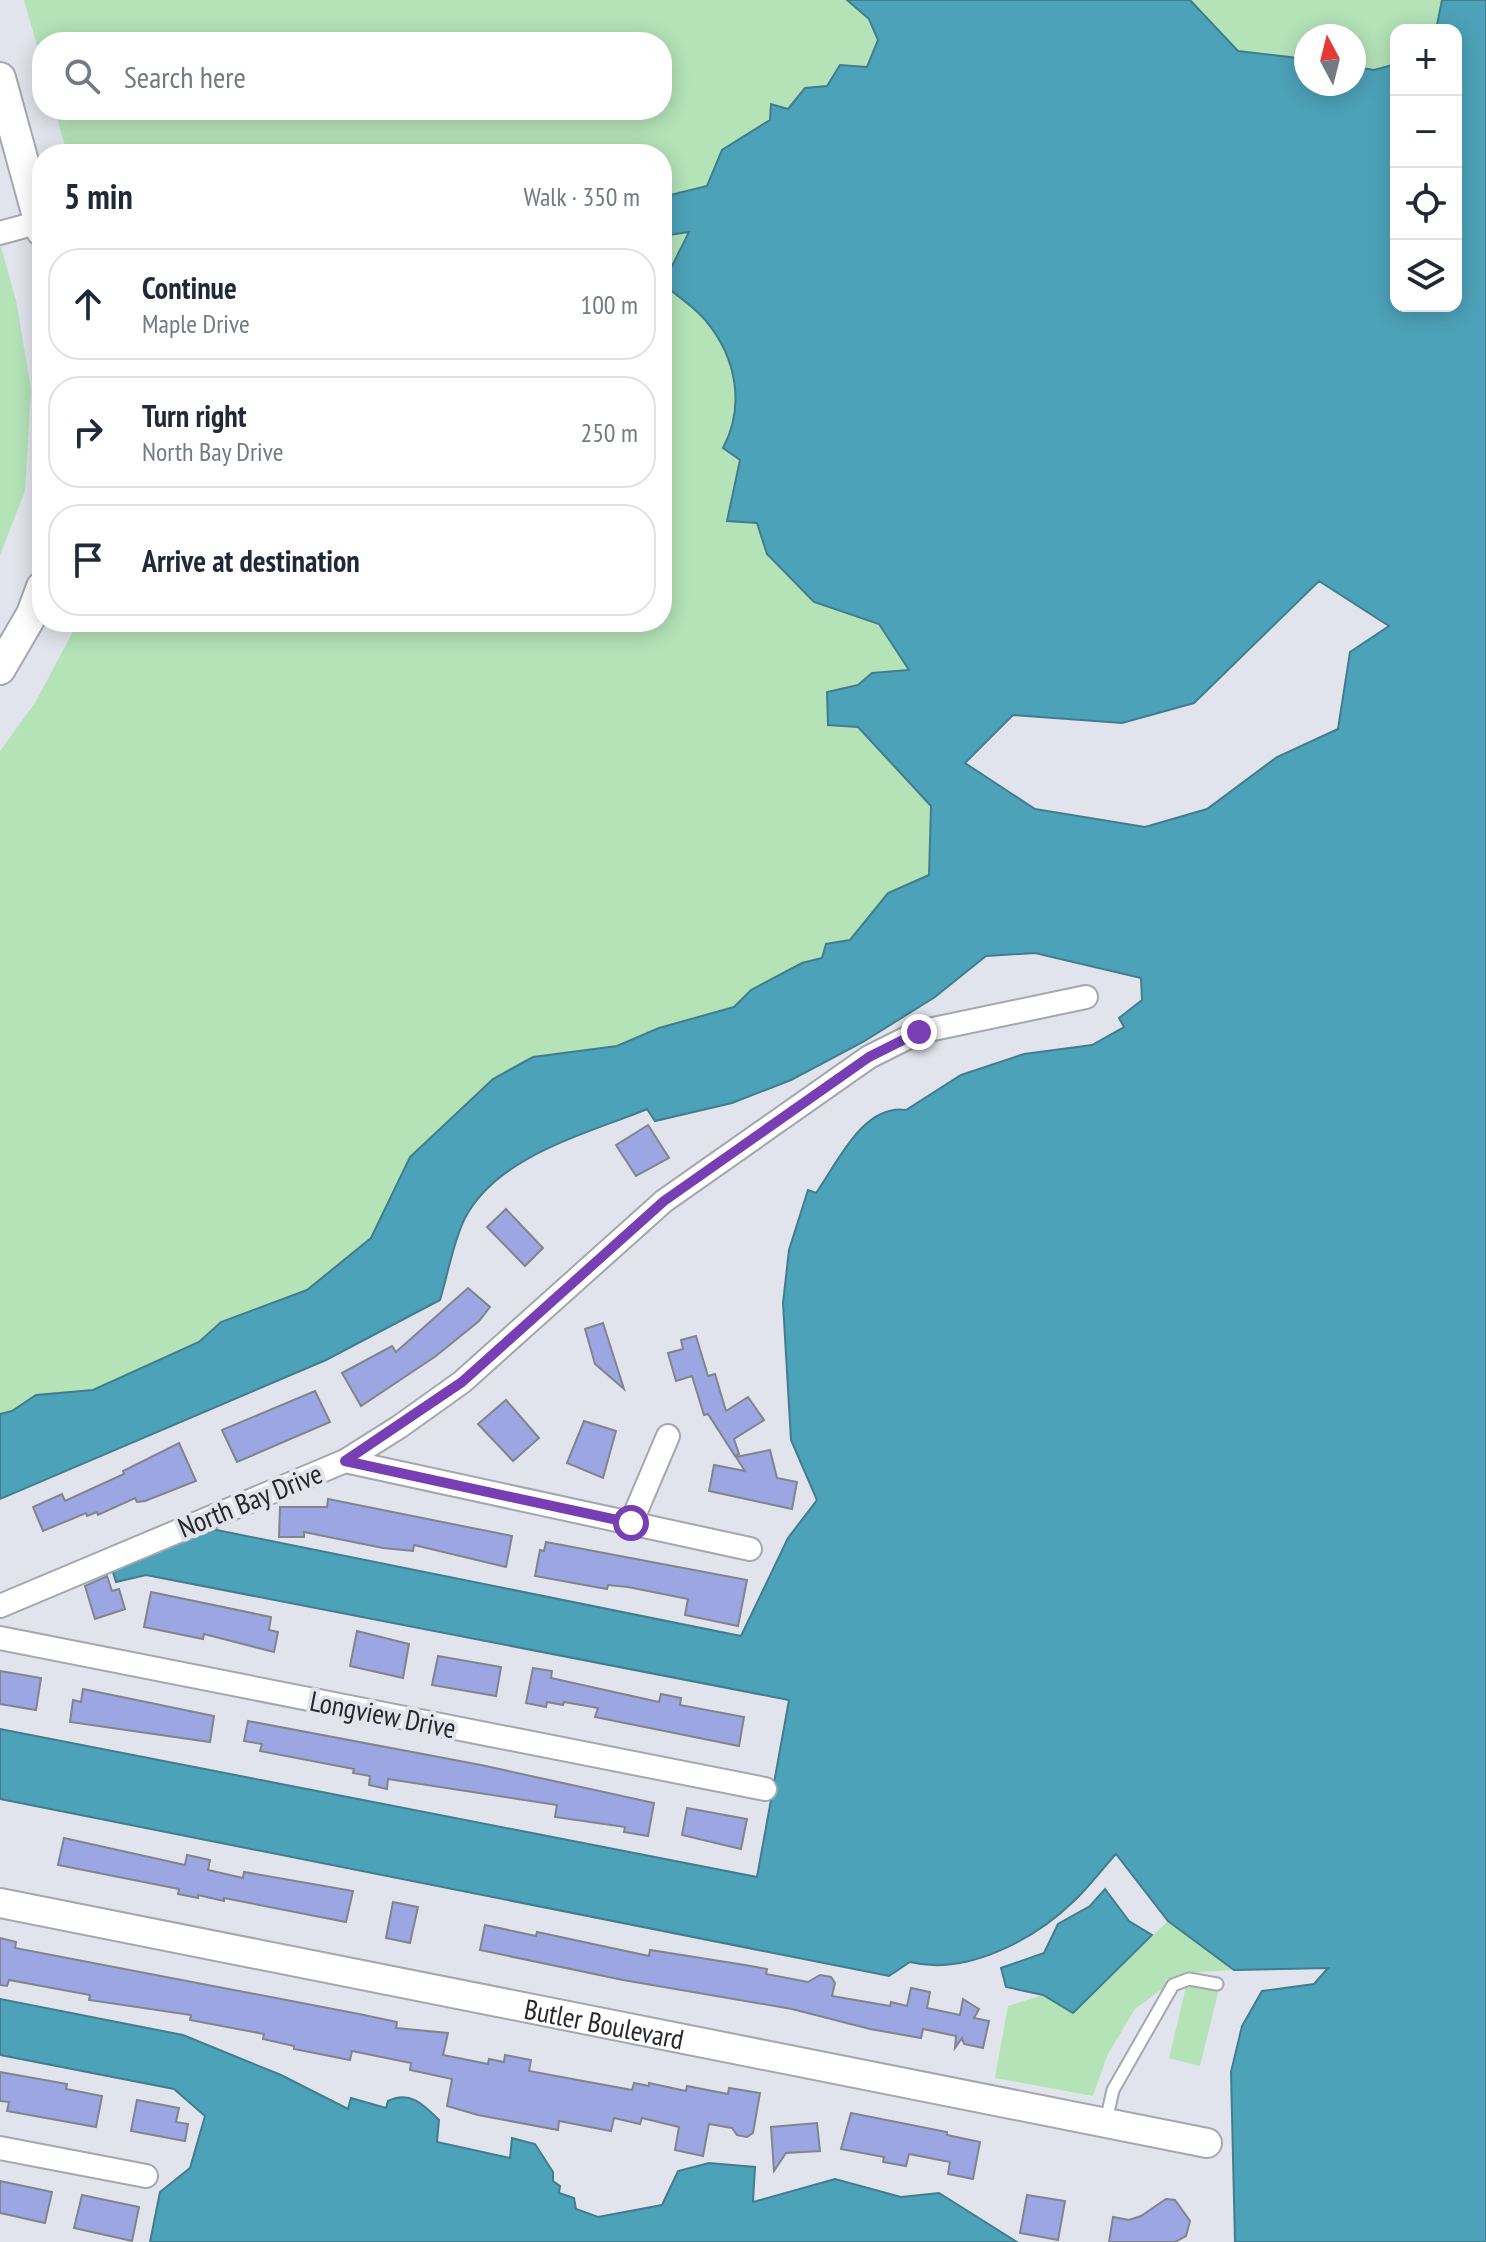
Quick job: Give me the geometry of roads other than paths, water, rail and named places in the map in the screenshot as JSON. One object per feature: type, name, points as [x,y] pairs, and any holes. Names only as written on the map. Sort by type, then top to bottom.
[{"type":"main road","points":[[0,78],[32,194]]},
{"type":"main road","points":[[0,669],[32,614]]},
{"type":"street","points":[[0,233],[32,228]]},
{"type":"street","name":"North Bay Drive","points":[[0,1606],[345,1461],[462,1382],[664,1201],[869,1057],[919,1032],[1086,997]]},
{"type":"street","points":[[631,1523],[668,1436]]},
{"type":"street","points":[[345,1461],[750,1549]]},
{"type":"street","name":"Longview Drive","points":[[0,1638],[765,1789]]},
{"type":"street","name":"Butler Boulevard","points":[[0,1903],[1207,2143]]},
{"type":"street","points":[[0,2148],[146,2176]]},
{"type":"lane","points":[[1105,2121],[1113,2090],[1173,1985],[1189,1979],[1217,1984]]},
{"type":"water","points":[[847,0],[1190,0],[1238,51],[1294,58],[1294,96],[1366,96],[1366,69],[1390,66],[1390,312],[1462,312],[1462,24],[1437,24],[1442,0],[1486,0],[1486,2242],[1235,2242],[1231,2072],[1242,2026],[1262,1991],[1314,1984],[1328,1968],[1234,1970],[1168,1921],[1116,1854],[1074,1901],[1019,1941],[976,1959],[954,1964],[910,1962],[889,1976],[0,1799],[0,1729],[757,1877],[789,1700],[146,1575],[116,1582],[112,1569],[212,1529],[741,1636],[788,1538],[817,1500],[791,1440],[783,1303],[789,1250],[808,1190],[816,1193],[853,1138],[877,1116],[906,1110],[961,1075],[1024,1054],[1092,1045],[1124,1027],[1119,1018],[1142,1000],[1141,978],[1035,953],[986,956],[935,997],[863,1042],[791,1080],[732,1103],[655,1121],[647,1109],[546,1149],[521,1162],[480,1196],[461,1227],[440,1300],[326,1360],[0,1499],[0,1414],[12,1411],[36,1395],[93,1390],[199,1342],[221,1322],[307,1290],[371,1238],[410,1157],[493,1079],[533,1057],[617,1046],[659,1028],[734,1007],[751,990],[802,963],[822,958],[826,944],[850,940],[888,893],[929,875],[931,806],[858,727],[828,725],[827,692],[858,685],[872,673],[909,670],[879,624],[814,602],[767,554],[757,523],[727,521],[740,460],[723,448],[734,416],[731,367],[717,335],[691,306],[672,291],[672,266],[689,232],[672,235],[672,195],[707,186],[722,150],[770,120],[771,104],[788,109],[805,88],[827,86],[840,65],[867,67],[878,40],[869,19]],"holes":[[[1319,581],[1389,626],[1350,652],[1338,729],[1277,757],[1207,809],[1145,827],[1035,809],[965,763],[1013,715],[1122,723],[1194,703]]]},
{"type":"water","points":[[1105,1889],[1129,1921],[1152,1935],[1073,2013],[1043,1995],[1006,1987],[1001,1968],[1044,1953],[1058,1924],[1090,1906]]},
{"type":"water","points":[[0,1999],[183,2035],[281,2075],[348,2109],[351,2098],[386,2108],[388,2101],[410,2098],[422,2104],[439,2120],[437,2142],[510,2158],[512,2138],[535,2144],[553,2172],[553,2181],[560,2186],[559,2193],[574,2198],[576,2209],[598,2217],[662,2205],[678,2171],[709,2163],[755,2167],[753,2202],[835,2179],[901,2197],[939,2193],[1017,2242],[150,2242],[160,2192],[190,2168],[205,2116],[174,2089],[0,2055]]}]
